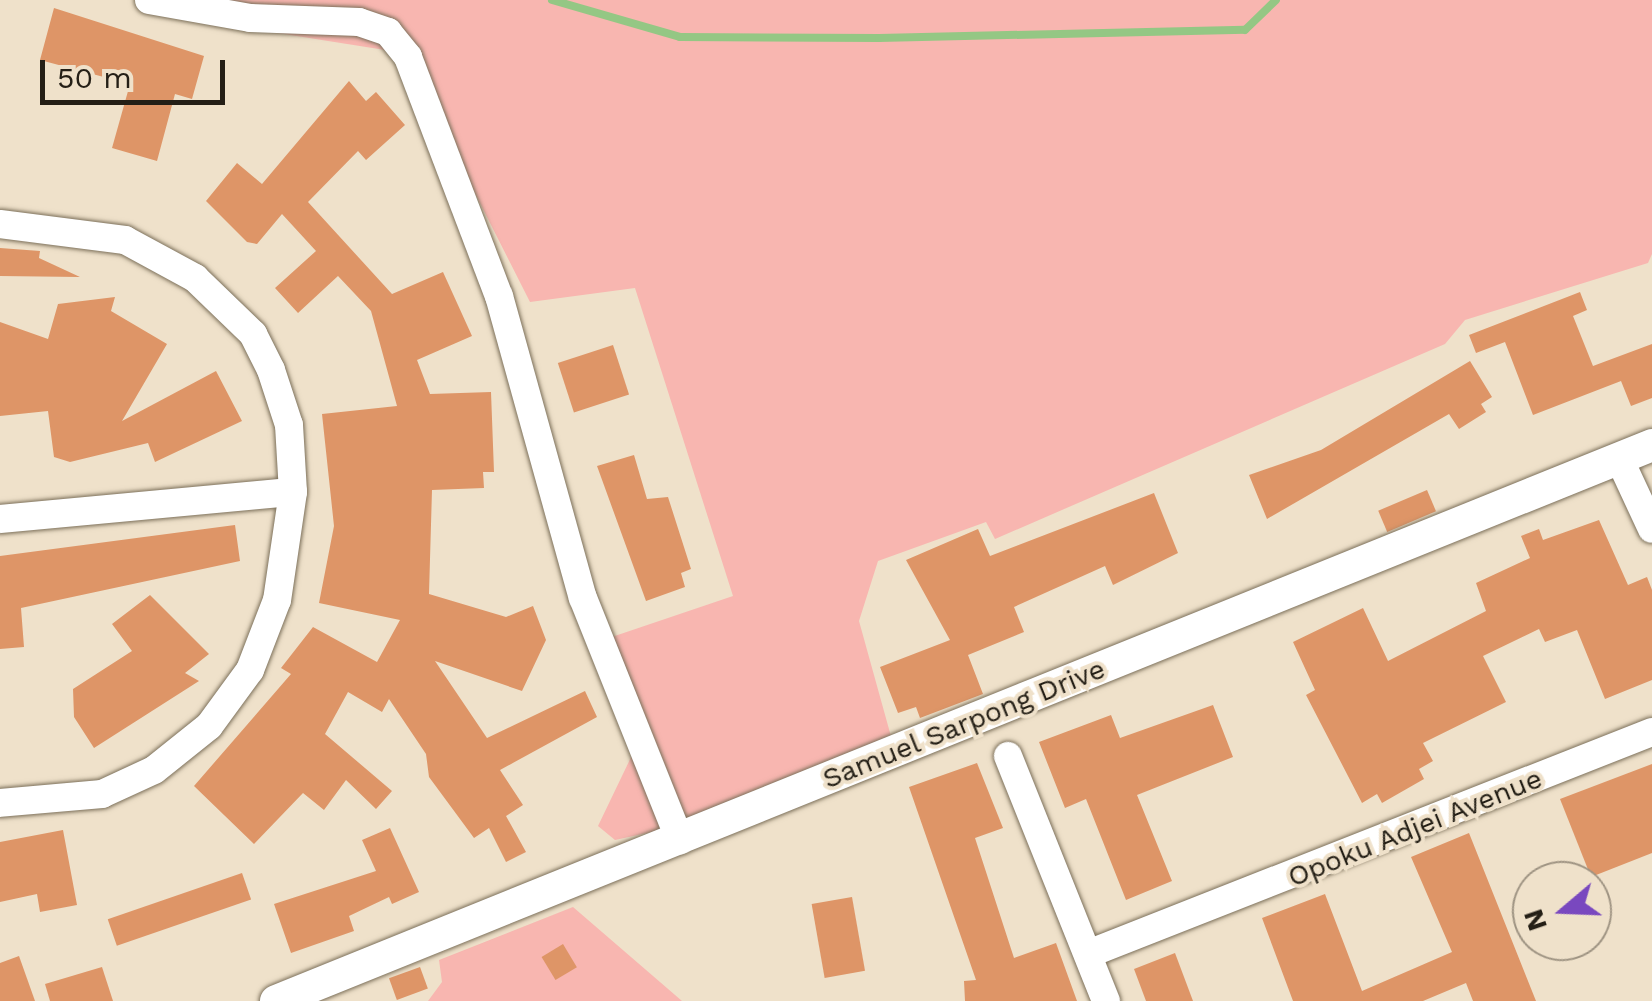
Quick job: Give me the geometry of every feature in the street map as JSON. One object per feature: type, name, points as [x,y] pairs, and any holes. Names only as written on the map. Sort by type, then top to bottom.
[{"type":"street","points":[[150,0],[250,18],[359,22],[388,32],[408,57],[499,296],[582,598],[680,840]]},
{"type":"street","points":[[0,224],[125,240],[196,278],[253,334],[272,370],[289,424],[292,492],[277,600],[250,670],[209,726],[154,770],[102,794],[0,802]]},
{"type":"street","name":"Samuel Sarpong Drive","points":[[276,1001],[1652,445]]},
{"type":"street","points":[[1620,458],[1652,529]]},
{"type":"street","points":[[0,519],[292,492]]},
{"type":"street","name":"Opoku Adjei Avenue","points":[[1088,954],[1178,922],[1652,732]]},
{"type":"street","points":[[1008,756],[1106,1001]]},
{"type":"shaded area","points":[[179,0],[1652,0],[1652,254],[1648,263],[1465,320],[1445,344],[995,539],[986,522],[878,561],[859,621],[892,740],[670,828],[615,840],[598,826],[634,751],[597,642],[733,596],[635,288],[530,302],[404,53],[233,26]]},
{"type":"shaded area","points":[[573,907],[682,1001],[428,1001],[442,982],[439,960]]},
{"type":"building","points":[[54,8],[204,56],[192,99],[175,94],[157,161],[112,148],[130,84],[40,60]]},
{"type":"building","points":[[349,81],[366,101],[376,92],[405,125],[366,160],[358,151],[308,202],[392,294],[443,272],[472,336],[417,360],[430,394],[491,392],[494,472],[483,472],[484,488],[432,490],[429,594],[506,617],[533,606],[546,640],[522,691],[435,661],[487,738],[585,691],[597,717],[500,770],[523,805],[506,816],[526,852],[506,862],[489,828],[474,838],[429,777],[426,754],[389,699],[382,712],[348,692],[325,734],[392,791],[376,809],[346,780],[324,810],[303,793],[254,844],[194,786],[291,674],[281,668],[313,627],[377,662],[400,620],[319,603],[334,526],[322,414],[397,406],[371,311],[338,276],[298,313],[275,288],[316,251],[282,214],[257,244],[247,242],[206,201],[237,163],[262,184]]},
{"type":"building","points":[[0,248],[40,251],[39,258],[80,277],[0,276]]},
{"type":"building","points":[[1580,292],[1587,310],[1573,316],[1593,366],[1652,344],[1652,398],[1631,406],[1621,381],[1533,415],[1505,342],[1476,353],[1469,335]]},
{"type":"building","points":[[115,297],[111,311],[167,344],[122,421],[216,371],[242,421],[155,462],[148,443],[70,462],[54,457],[48,411],[0,416],[0,322],[48,339],[58,304]]},
{"type":"building","points":[[613,345],[629,394],[574,412],[558,363]]},
{"type":"building","points":[[1470,361],[1492,397],[1481,404],[1486,412],[1459,429],[1449,414],[1267,519],[1249,475],[1321,450]]},
{"type":"building","points":[[634,455],[647,499],[668,497],[691,569],[681,573],[685,587],[646,601],[597,466]]},
{"type":"building","points":[[1427,490],[1436,511],[1387,532],[1378,511]]},
{"type":"building","points":[[1154,493],[1178,553],[1113,585],[1105,566],[1014,607],[1024,632],[968,655],[983,694],[920,718],[916,707],[898,713],[880,667],[950,640],[906,560],[978,529],[990,556]]},
{"type":"building","points":[[1599,520],[1628,585],[1647,577],[1652,590],[1652,680],[1605,699],[1577,630],[1545,642],[1539,629],[1483,656],[1506,702],[1423,743],[1433,761],[1419,769],[1424,779],[1382,803],[1377,794],[1362,803],[1306,695],[1315,690],[1293,642],[1363,608],[1388,661],[1486,611],[1476,583],[1530,558],[1521,536],[1539,529],[1543,540]]},
{"type":"building","points":[[235,525],[240,561],[21,608],[24,647],[0,649],[0,556]]},
{"type":"building","points":[[150,595],[209,654],[185,673],[199,681],[94,748],[74,717],[73,689],[132,651],[112,624]]},
{"type":"building","points":[[1213,705],[1233,757],[1137,795],[1172,881],[1126,900],[1086,799],[1065,808],[1039,742],[1111,715],[1120,738]]},
{"type":"building","points":[[977,763],[1003,828],[975,838],[1014,958],[1056,943],[1077,1001],[965,1001],[964,981],[976,980],[909,787]]},
{"type":"building","points":[[1652,764],[1652,853],[1612,869],[1612,861],[1585,861],[1560,799]]},
{"type":"building","points":[[390,828],[419,892],[392,904],[389,897],[349,916],[354,931],[291,953],[274,904],[376,871],[362,840]]},
{"type":"building","points":[[63,830],[77,905],[40,912],[37,894],[0,902],[0,842]]},
{"type":"building","points":[[1469,833],[1512,941],[1512,961],[1520,961],[1536,1001],[1473,1001],[1466,983],[1423,1001],[1293,1001],[1262,918],[1325,894],[1362,991],[1452,952],[1411,857]]},
{"type":"building","points":[[242,873],[251,899],[117,946],[108,919]]},
{"type":"building","points":[[852,897],[865,971],[825,978],[812,904]]},
{"type":"building","points":[[563,944],[577,967],[555,980],[542,957]]},
{"type":"building","points":[[1175,953],[1193,1001],[1146,1001],[1134,969]]},
{"type":"building","points":[[19,956],[35,1001],[0,1001],[0,963]]},
{"type":"building","points":[[102,967],[113,1001],[50,1001],[45,984]]},
{"type":"building","points":[[420,967],[428,989],[397,1000],[389,978]]},
{"type":"waterway","points":[[552,0],[680,37],[879,38],[1245,30],[1276,0]]}]
